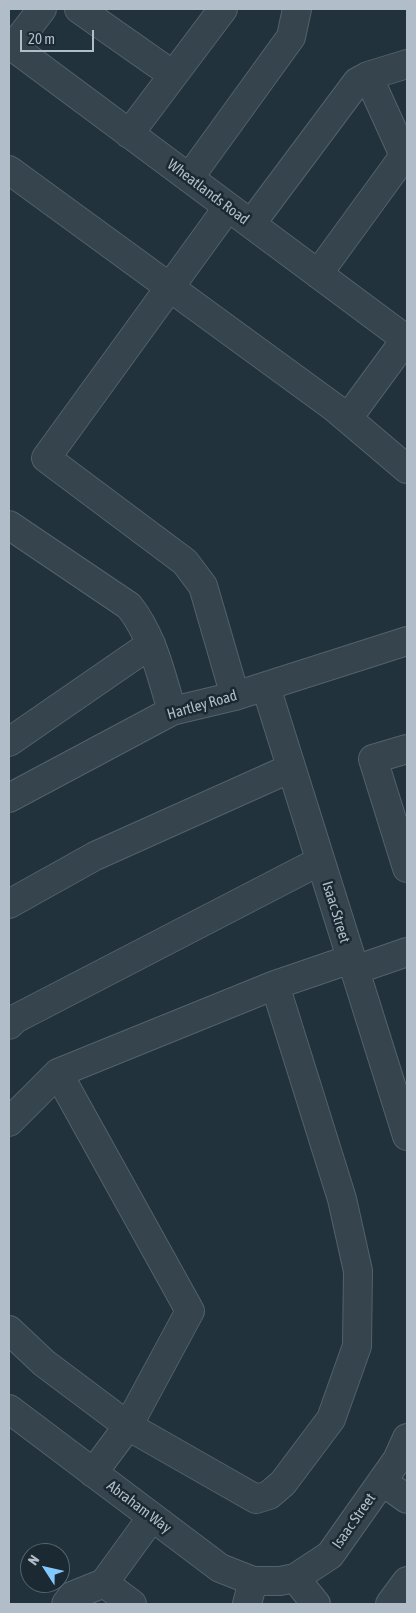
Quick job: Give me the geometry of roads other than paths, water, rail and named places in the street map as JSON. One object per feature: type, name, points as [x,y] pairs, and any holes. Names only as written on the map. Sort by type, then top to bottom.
[{"type":"street","points":[[11,46],[42,9]]},
{"type":"street","points":[[79,9],[173,75]]},
{"type":"street","points":[[129,134],[223,9]]},
{"type":"street","points":[[189,178],[291,37],[297,9]]},
{"type":"street","name":"Wheatlands Road","points":[[11,46],[406,339]]},
{"type":"street","points":[[251,224],[357,82],[368,76],[407,64]]},
{"type":"street","points":[[318,274],[401,160],[402,151],[368,76]]},
{"type":"street","points":[[9,170],[348,418],[407,469]]},
{"type":"street","points":[[228,207],[46,458],[185,562],[198,577],[203,586],[235,696]]},
{"type":"street","points":[[348,418],[406,339]]},
{"type":"street","points":[[9,525],[129,606],[139,618],[151,644],[172,711]]},
{"type":"street","name":"Hartley Road","points":[[10,795],[172,711],[266,687],[407,641]]},
{"type":"street","points":[[9,742],[151,644]]},
{"type":"street","name":"Isaac Street","points":[[266,687],[407,1136]]},
{"type":"street","points":[[407,748],[373,759],[407,868]]},
{"type":"street","points":[[9,904],[95,856],[291,768]]},
{"type":"street","points":[[9,1025],[15,1019],[320,860]]},
{"type":"street","points":[[9,1122],[58,1074],[275,985],[407,952]]},
{"type":"street","points":[[9,1330],[44,1363],[128,1426],[256,1499],[269,1495],[283,1483],[331,1419],[357,1346],[358,1272],[342,1198],[275,985]]},
{"type":"street","points":[[58,1074],[190,1311],[128,1426],[93,1473]]},
{"type":"street","name":"Abraham Way","points":[[11,1416],[93,1473],[220,1568],[250,1593],[287,1580]]},
{"type":"street","name":"Isaac Street","points":[[287,1580],[330,1555],[397,1460],[407,1438]]},
{"type":"street","points":[[382,1481],[407,1499]]},
{"type":"street","points":[[66,1604],[72,1596],[104,1583],[152,1517]]},
{"type":"street","points":[[287,1580],[316,1604]]},
{"type":"street","points":[[390,1604],[407,1581]]},
{"type":"street","points":[[104,1583],[132,1604]]}]
